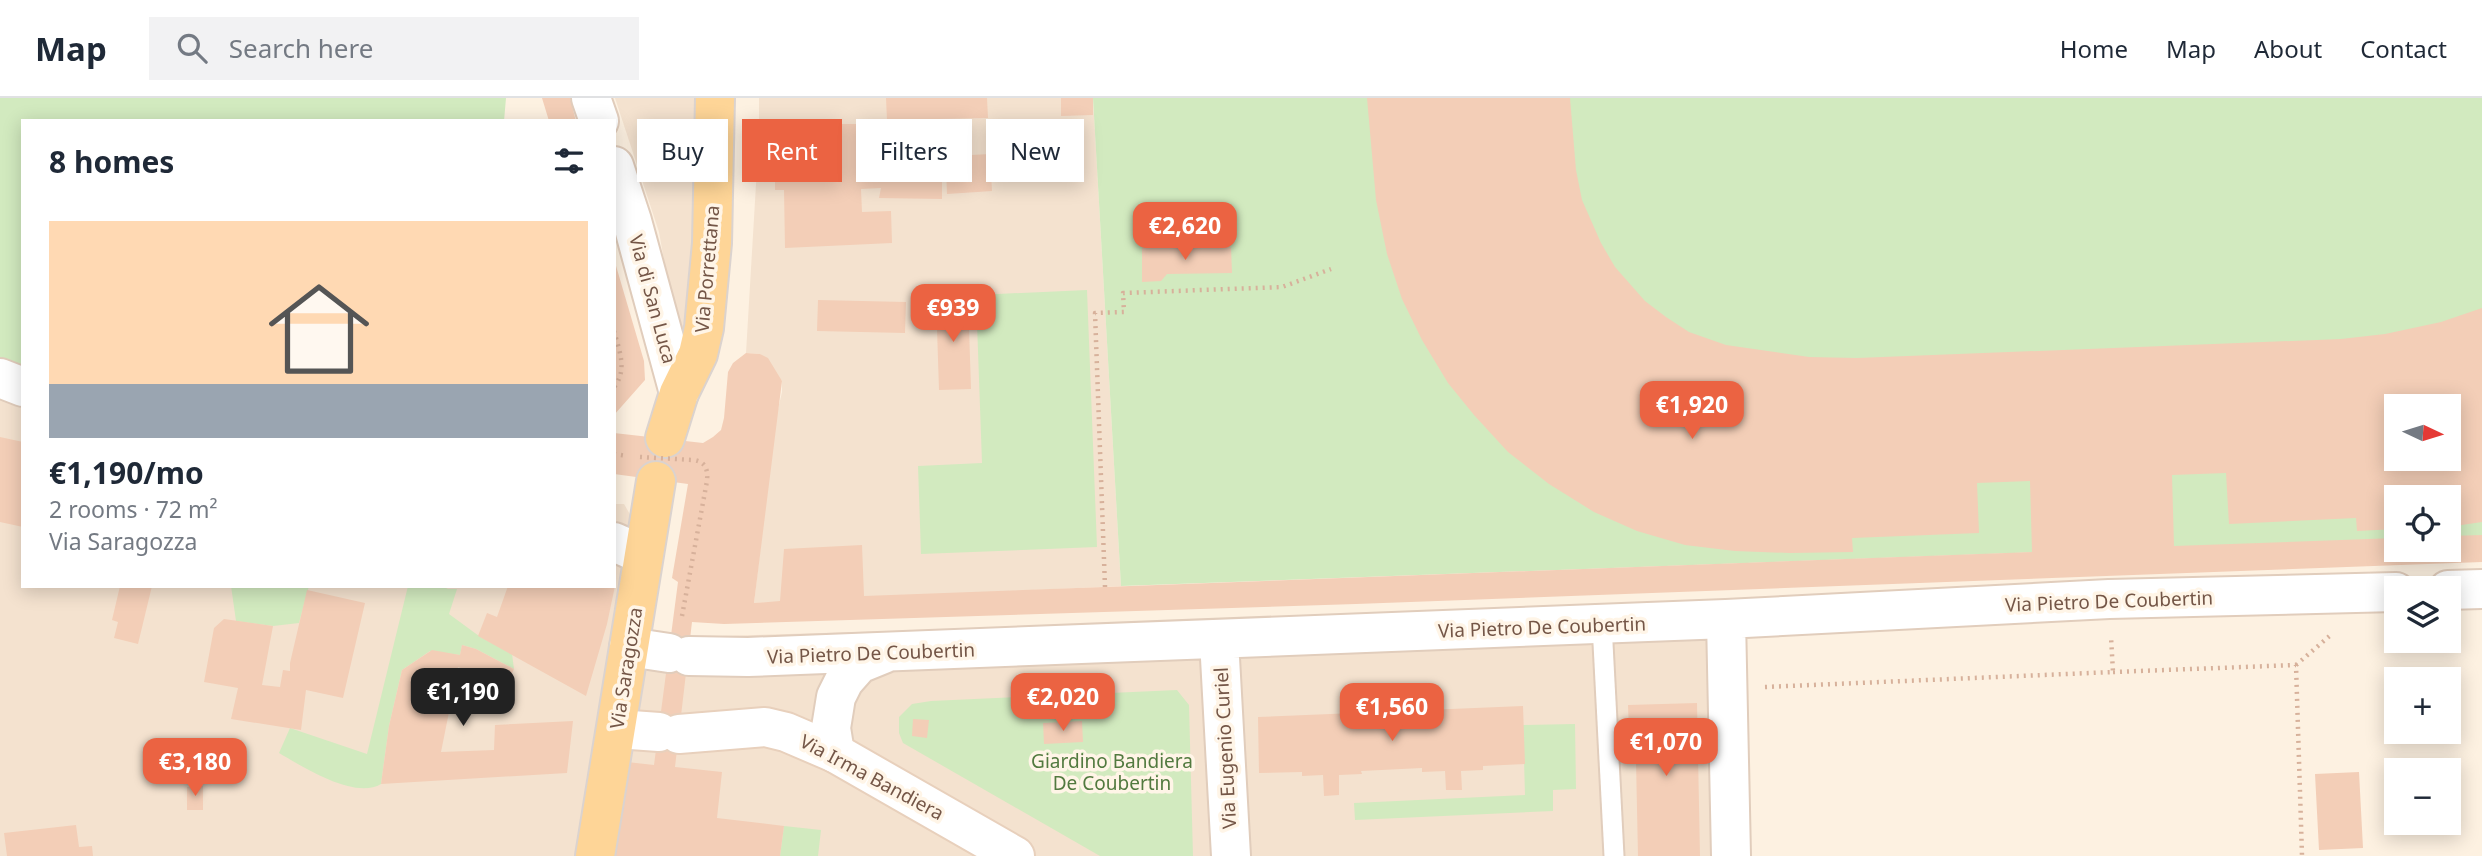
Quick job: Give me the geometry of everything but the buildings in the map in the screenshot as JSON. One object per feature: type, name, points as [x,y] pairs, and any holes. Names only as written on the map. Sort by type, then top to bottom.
[{"type":"main road","name":"Via Porrettana","points":[[679,393],[698,354],[704,328],[712,243],[715,98]]},
{"type":"main road","name":"Via Saragozza","points":[[595,856],[629,647],[629,548],[664,459],[679,393]]},
{"type":"street","points":[[591,98],[598,119]]},
{"type":"street","name":"Via di San Luca","points":[[616,172],[679,393]]},
{"type":"street","points":[[0,378],[21,386]]},
{"type":"street","points":[[2461,590],[2482,589]]},
{"type":"street","name":"Via Pietro De Coubertin","points":[[629,647],[679,655],[888,652],[1726,619],[2109,599],[2384,592]]},
{"type":"street","points":[[1726,619],[1731,856]]},
{"type":"street","name":"Via Eugenio Curiel","points":[[1219,640],[1231,856]]},
{"type":"street","points":[[835,753],[831,728],[836,697],[844,681],[859,664],[888,652]]},
{"type":"street","name":"Via Irma Bandiera","points":[[617,729],[669,733],[765,727],[786,732],[835,753],[1015,856]]},
{"type":"lane","points":[[1602,624],[1614,856]]},
{"type":"path","points":[[1105,587],[1095,313],[1124,312],[1124,293],[1282,286],[1331,269]]},
{"type":"path","points":[[616,339],[622,362],[621,379],[616,385]]},
{"type":"path","points":[[664,459],[700,461],[708,471],[682,615]]},
{"type":"path","points":[[1753,688],[2296,665],[2341,626]]},
{"type":"path","points":[[2110,632],[2113,672]]},
{"type":"path","points":[[2296,665],[2302,856]]},
{"type":"shaded area","points":[[615,98],[735,98],[725,323],[681,356],[659,232],[643,182],[728,182],[728,119],[637,119],[637,165]]},
{"type":"shaded area","points":[[759,98],[1093,98],[1121,586],[754,603],[775,422],[782,392],[782,381],[760,354],[746,353],[756,182],[842,182],[842,119],[759,119]]},
{"type":"shaded area","points":[[0,358],[21,365],[21,588],[616,588],[616,504],[624,504],[655,558],[584,856],[0,856]]},
{"type":"shaded area","points":[[1675,608],[1741,641],[1744,856],[588,856],[649,638]]},
{"type":"green space","points":[[0,98],[506,98],[504,119],[21,119],[21,365],[0,358]]},
{"type":"green space","points":[[1093,98],[2482,98],[2482,536],[2461,537],[2461,485],[2384,485],[2384,539],[1121,586]]},
{"type":"green space","points":[[1087,290],[1097,547],[921,554],[918,466],[982,463],[976,295]]},
{"type":"green space","points":[[231,588],[308,588],[299,623],[273,626],[236,621]]},
{"type":"green space","points":[[408,588],[457,589],[449,614],[479,636],[512,654],[514,669],[476,649],[462,645],[460,655],[430,651],[402,670],[389,726],[381,784],[370,788],[357,788],[329,780],[279,753],[290,728],[367,754]]},
{"type":"green space","name":"Giardino Bandiera De Coubertin","points":[[1177,690],[1189,705],[1193,856],[1100,856],[903,743],[899,733],[899,717],[912,704],[931,701]]},
{"type":"green space","points":[[1575,724],[1576,789],[1553,790],[1553,811],[1355,820],[1354,803],[1525,795],[1523,725]]},
{"type":"green space","points":[[784,826],[821,830],[818,856],[780,856]]}]
